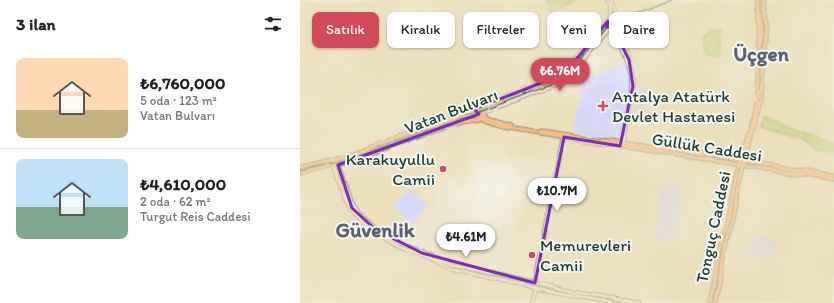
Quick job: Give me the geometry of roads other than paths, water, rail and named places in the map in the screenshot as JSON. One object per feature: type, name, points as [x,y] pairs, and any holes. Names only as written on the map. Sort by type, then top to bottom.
[{"type":"main road","points":[[300,168],[334,161],[557,78],[564,74],[608,20],[610,9],[607,0]]},
{"type":"main road","points":[[611,0],[614,12]]},
{"type":"main road","points":[[759,0],[762,15]]},
{"type":"main road","points":[[762,15],[764,0]]},
{"type":"main road","name":"Tonguç Caddesi","points":[[710,303],[742,163],[761,98],[762,15]]},
{"type":"main road","name":"Vatan Bulvarı","points":[[300,174],[336,166],[382,151],[567,81],[609,32]]},
{"type":"main road","points":[[622,145],[635,79],[635,71],[630,55],[626,48]]},
{"type":"main road","points":[[474,109],[472,111],[484,120]]},
{"type":"main road","points":[[483,112],[482,116],[484,120]]},
{"type":"main road","points":[[455,123],[458,124],[474,120],[484,120]]},
{"type":"main road","name":"Güllük Caddesi","points":[[484,120],[622,145]]},
{"type":"main road","name":"Güllük Caddesi","points":[[484,120],[504,127],[564,137],[834,178]]},
{"type":"main road","points":[[535,283],[564,137]]},
{"type":"main road","points":[[334,161],[356,215],[376,230],[422,253],[457,264],[535,283],[594,296],[639,303]]},
{"type":"main road","name":"Tonguç Caddesi","points":[[715,303],[742,163]]},
{"type":"main road","points":[[336,166],[348,208],[352,216],[361,224],[405,249],[455,268],[535,288],[612,303]]},
{"type":"main road","points":[[531,303],[535,288]]},
{"type":"tunnel","points":[[761,0],[761,16]]},
{"type":"tram line","points":[[300,172],[341,162],[562,81],[569,75],[609,25],[672,0]]},
{"type":"place","name":"Antalya Atatürk Devlet Hastanesi","points":[[603,106]]},
{"type":"place","name":"Karakuyullu Camii","points":[[443,169]]},
{"type":"place","name":"Memurevleri Camii","points":[[532,255]]},
{"type":"district","name":"Üçgen","points":[[761,54]]},
{"type":"district","name":"Güvenlik","points":[[375,230]]}]
